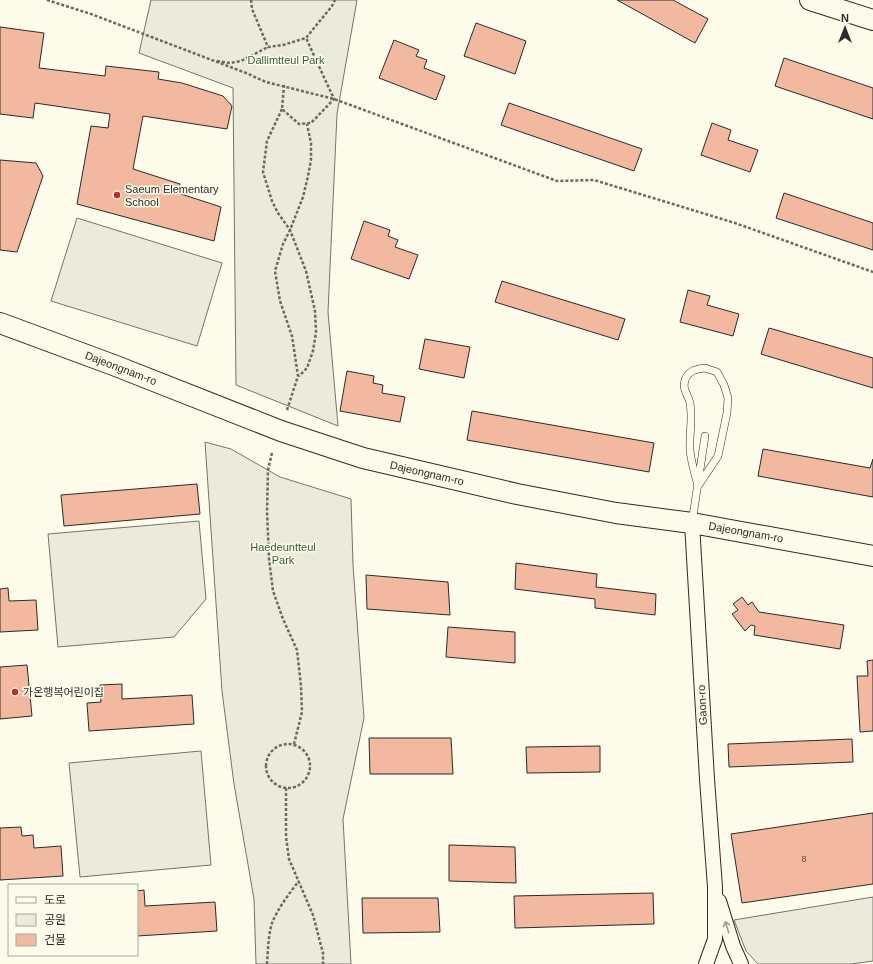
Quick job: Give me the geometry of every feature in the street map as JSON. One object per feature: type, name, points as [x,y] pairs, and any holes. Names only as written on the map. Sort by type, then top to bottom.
[{"type":"street","points":[[810,0],[873,20]]},
{"type":"street","name":"Dajeongnam-ro","points":[[0,323],[116,366],[281,431],[363,458],[517,494],[616,513],[692,523],[873,556]]},
{"type":"street","name":"Gaon-ro","points":[[692,523],[715,887]]},
{"type":"street","points":[[706,964],[715,939],[715,887]]},
{"type":"street","points":[[715,887],[733,946],[741,964]]},
{"type":"lane","points":[[705,368],[717,372],[724,385],[728,398],[727,414],[718,456],[698,486],[690,450],[692,424],[690,403],[683,387],[690,372],[705,368]]},
{"type":"lane","points":[[692,523],[706,436]]},
{"type":"path","points":[[47,0],[91,14],[266,82],[284,85],[334,99],[557,181],[594,180],[735,223],[873,272]]},
{"type":"path","points":[[251,0],[252,9],[268,47]]},
{"type":"path","points":[[211,60],[230,63],[241,61],[268,47],[283,45],[306,38],[332,6],[335,0]]},
{"type":"path","points":[[306,38],[334,99]]},
{"type":"path","points":[[284,85],[282,109],[267,141],[263,172],[272,201],[278,213],[290,230],[306,271],[315,311],[316,332],[313,351],[307,368],[298,376]]},
{"type":"path","points":[[282,109],[299,124],[307,124],[311,123],[334,99]]},
{"type":"path","points":[[287,410],[298,376],[292,336],[280,301],[275,270],[283,244],[303,197],[308,176],[311,160],[311,143],[307,124]]},
{"type":"path","points":[[272,453],[268,470],[267,511],[273,591],[283,619],[297,650],[301,686],[302,712],[294,744]]},
{"type":"path","points":[[287,743],[294,744],[306,753],[309,759],[309,773],[305,780],[300,784],[286,788],[279,787],[272,782],[268,776],[265,769],[265,762],[268,755],[279,745],[287,743]]},
{"type":"path","points":[[286,788],[286,837],[289,859],[313,915],[323,953],[323,964]]},
{"type":"path","points":[[268,964],[272,923],[288,895],[299,880]]},
{"type":"green space","name":"Dallimtteul Park","points":[[151,0],[357,0],[337,114],[328,312],[338,426],[236,385],[233,88],[139,53]]},
{"type":"green space","points":[[77,218],[222,263],[197,346],[51,301]]},
{"type":"green space","name":"Haedeuntteul Park","points":[[205,442],[231,449],[280,477],[351,499],[353,565],[364,718],[343,819],[351,964],[256,964],[254,899],[234,784],[222,691]]},
{"type":"green space","points":[[873,897],[873,961],[851,964],[758,964],[746,951],[734,920]]},
{"type":"shaded area","points":[[199,521],[206,599],[174,637],[58,647],[48,534]]},
{"type":"shaded area","points":[[201,751],[211,865],[80,877],[69,763]]},
{"type":"building","points":[[617,0],[673,0],[708,19],[695,43]]},
{"type":"building","points":[[476,23],[526,41],[515,74],[464,56]]},
{"type":"building","points":[[0,27],[44,33],[39,68],[105,76],[106,66],[159,72],[158,79],[182,83],[223,96],[232,106],[227,129],[143,116],[133,169],[180,184],[178,193],[221,207],[214,241],[77,204],[91,126],[108,128],[110,114],[35,103],[33,118],[0,114]]},
{"type":"building","points":[[394,40],[419,50],[416,56],[427,60],[424,68],[445,76],[436,100],[379,78]]},
{"type":"building","points":[[784,58],[873,88],[873,119],[775,86]]},
{"type":"building","points":[[509,103],[642,149],[634,171],[501,125]]},
{"type":"building","points":[[712,123],[731,130],[728,140],[758,150],[750,172],[701,155]]},
{"type":"building","points":[[0,160],[36,163],[43,176],[17,252],[0,250]]},
{"type":"building","points":[[784,193],[873,223],[873,250],[776,218]]},
{"type":"building","points":[[364,221],[390,230],[388,236],[398,240],[395,247],[418,255],[409,279],[351,259]]},
{"type":"building","points":[[502,281],[625,319],[618,340],[495,302]]},
{"type":"building","points":[[688,290],[710,296],[707,305],[739,314],[733,336],[680,322]]},
{"type":"building","points":[[769,328],[873,358],[873,388],[761,354]]},
{"type":"building","points":[[425,339],[470,347],[464,378],[419,369]]},
{"type":"building","points":[[347,371],[374,376],[373,383],[383,385],[382,393],[405,397],[400,422],[340,411]]},
{"type":"building","points":[[472,411],[654,443],[649,472],[467,440]]},
{"type":"building","points":[[763,449],[870,468],[873,459],[873,497],[758,476]]},
{"type":"building","points":[[197,484],[200,514],[64,526],[61,495]]},
{"type":"building","points":[[516,563],[597,574],[596,587],[656,594],[655,615],[595,608],[595,599],[515,589]]},
{"type":"building","points":[[366,575],[448,582],[450,615],[367,609]]},
{"type":"building","points":[[8,588],[9,601],[36,600],[38,630],[0,632],[0,589]]},
{"type":"building","points":[[742,597],[748,605],[752,602],[759,612],[844,625],[840,649],[754,635],[755,626],[751,625],[745,631],[732,614],[738,610],[733,604]]},
{"type":"building","points":[[448,627],[515,632],[515,663],[446,657]]},
{"type":"building","points":[[873,660],[873,731],[860,732],[857,676],[868,676],[867,661]]},
{"type":"building","name":"가온행복어린이집","points":[[27,665],[32,716],[0,719],[0,667]]},
{"type":"building","points":[[122,684],[122,699],[192,695],[194,724],[89,731],[87,703],[101,702],[100,685]]},
{"type":"building","points":[[369,738],[451,738],[453,774],[370,774]]},
{"type":"building","points":[[852,739],[853,762],[729,767],[728,744]]},
{"type":"building","points":[[600,746],[600,772],[527,773],[526,747]]},
{"type":"building","points":[[873,813],[873,884],[742,903],[731,834]]},
{"type":"building","points":[[21,827],[22,836],[33,835],[34,848],[61,846],[63,876],[0,880],[0,828]]},
{"type":"building","points":[[449,845],[515,847],[516,883],[449,881]]},
{"type":"building","points":[[144,890],[145,906],[215,902],[217,931],[138,936],[138,891]]},
{"type":"building","points":[[653,893],[654,924],[515,928],[514,896]]},
{"type":"building","points":[[362,898],[438,898],[440,932],[363,933]]},
{"type":"place","name":"Saeum Elementary School","points":[[117,195]]},
{"type":"place","name":"가온행복어린이집","points":[[15,692]]}]
